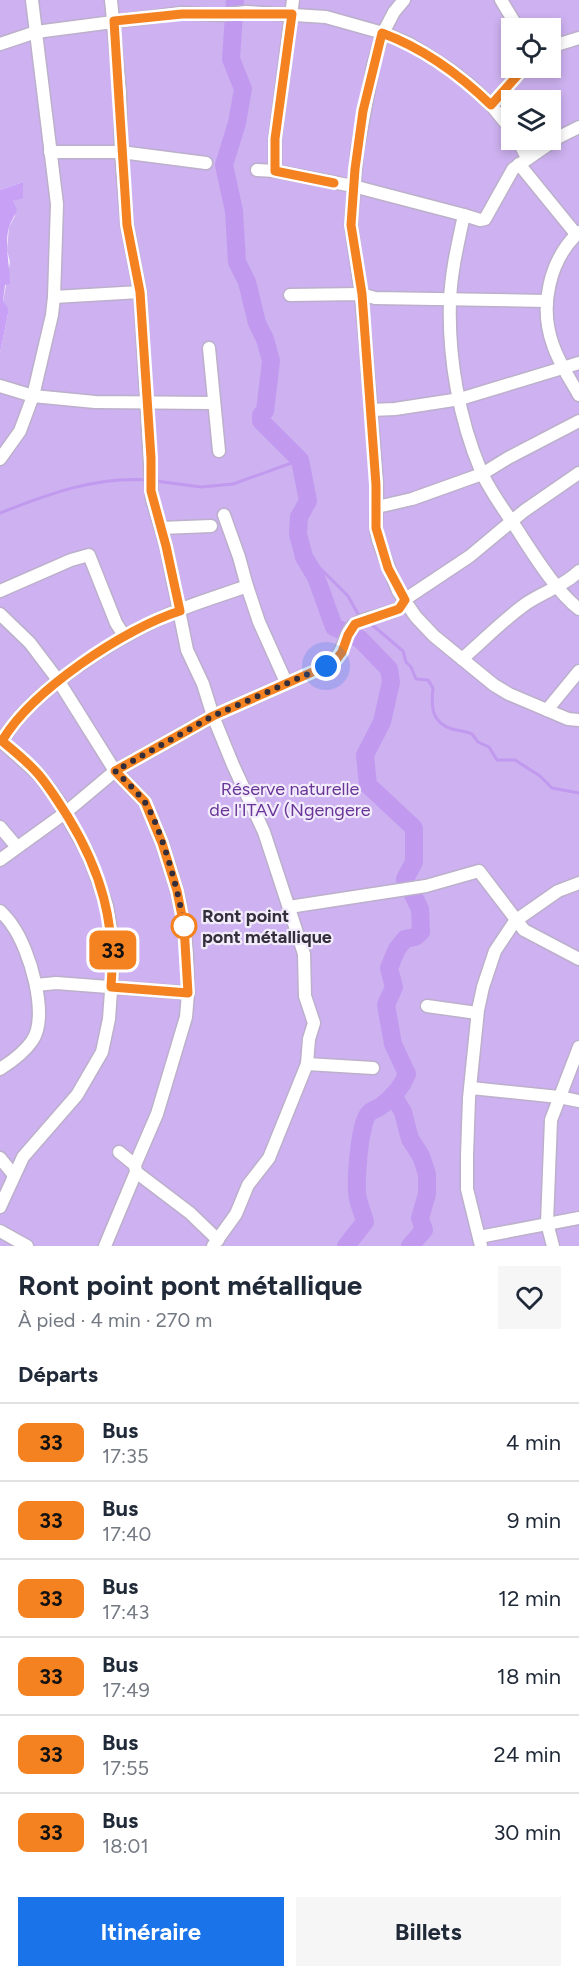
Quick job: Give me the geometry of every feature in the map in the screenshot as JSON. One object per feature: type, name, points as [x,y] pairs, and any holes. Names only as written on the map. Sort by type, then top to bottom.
[{"type":"street","points":[[0,459],[20,432],[33,396],[54,297],[57,204],[32,0]]},
{"type":"street","points":[[111,0],[120,93],[121,152],[127,225],[140,292],[151,491],[187,650],[264,832],[304,954],[305,996],[314,1023],[309,1039],[307,1064],[269,1158],[248,1185],[236,1214],[216,1243],[190,1213],[119,1152]]},
{"type":"street","points":[[182,0],[182,14]]},
{"type":"street","points":[[275,171],[275,139],[293,0]]},
{"type":"street","points":[[404,0],[382,33],[363,111],[353,186],[351,225],[362,294],[378,540],[388,568],[405,600],[434,636],[494,685],[522,700],[568,719],[579,720]]},
{"type":"street","points":[[501,0],[512,18]]},
{"type":"street","points":[[0,44],[36,32],[182,14],[220,15],[246,12],[326,17],[382,33],[410,44],[452,69],[501,117]]},
{"type":"street","points":[[561,44],[579,38]]},
{"type":"street","points":[[491,105],[515,78]]},
{"type":"street","points":[[257,170],[275,171],[353,186],[480,220],[485,219],[513,169],[559,137],[579,127]]},
{"type":"street","points":[[520,150],[523,161],[578,233],[554,269],[547,301],[547,317],[553,344],[579,396]]},
{"type":"street","points":[[50,152],[121,152],[206,163]]},
{"type":"street","points":[[464,215],[455,258],[450,300],[452,344],[460,399],[471,444],[482,474],[512,522],[539,562],[579,609]]},
{"type":"street","points":[[54,297],[140,292]]},
{"type":"street","points":[[290,295],[362,294],[375,298],[547,301]]},
{"type":"street","points":[[209,348],[219,451]]},
{"type":"street","points":[[370,410],[395,409],[460,399],[579,363]]},
{"type":"street","points":[[0,386],[33,396],[95,402],[214,403]]},
{"type":"street","points":[[377,507],[411,499],[482,474],[579,421]]},
{"type":"street","points":[[0,860],[65,813],[115,771],[213,716],[336,660],[355,624],[399,609],[405,600],[470,556],[540,499],[579,473]]},
{"type":"street","points":[[224,515],[259,622],[286,682]]},
{"type":"street","points":[[160,528],[212,526]]},
{"type":"street","points":[[0,591],[89,555],[116,622],[125,637]]},
{"type":"street","points":[[462,659],[526,603],[559,587],[579,571]]},
{"type":"street","points":[[0,1207],[13,1174],[23,1157],[77,1095],[102,1052],[109,1019],[112,936],[107,906],[88,854],[65,813],[39,775],[1,740],[8,730],[58,680],[125,637],[167,615],[247,586]]},
{"type":"street","points":[[0,614],[30,643],[58,680],[115,771],[145,802],[162,843],[177,891],[184,926],[188,993],[186,1017],[177,1054],[157,1114],[105,1246]]},
{"type":"street","points":[[547,710],[579,671]]},
{"type":"street","points":[[0,827],[17,847]]},
{"type":"street","points":[[289,908],[426,886],[479,871],[524,930],[579,959]]},
{"type":"street","points":[[578,887],[546,898],[516,921],[495,951],[477,1013],[467,1189],[480,1242],[547,1222],[579,1218]]},
{"type":"street","points":[[0,910],[14,926],[31,966],[36,985],[39,1015],[33,1040],[0,1069]]},
{"type":"street","points":[[36,985],[56,983],[188,993]]},
{"type":"street","points":[[428,1006],[477,1013]]},
{"type":"street","points":[[553,1246],[547,1222],[551,1120],[579,1047]]},
{"type":"street","points":[[307,1064],[373,1068]]},
{"type":"street","points":[[471,1088],[579,1101]]},
{"type":"street","points":[[0,1158],[13,1174]]},
{"type":"street","points":[[0,1231],[27,1246]]},
{"type":"green space","name":"Réserve naturelle de l'ITAV (Ngengere","points":[[0,0],[579,0],[579,1246],[0,1246],[0,353],[9,309],[3,302],[10,262],[7,250],[9,227],[15,216],[13,201],[19,198],[23,182],[0,190]]},
{"type":"shaded area","points":[[23,182],[23,198],[13,201],[17,210],[8,234],[10,284],[5,285],[3,301],[9,309],[0,353],[0,190]]},
{"type":"waterway","points":[[235,0],[231,59],[243,89],[237,123],[224,165],[234,211],[237,262],[247,282],[257,323],[265,339],[271,361],[265,411],[261,415],[261,421],[300,460],[308,501],[299,517],[298,534],[304,557],[316,577],[334,627],[360,639],[389,669],[391,682],[382,722],[365,755],[368,785],[414,828],[414,862],[405,879],[420,909],[421,932],[415,937],[405,939],[397,949],[389,968],[394,987],[386,1005],[393,1044],[407,1074],[393,1096],[370,1112],[366,1119],[360,1141],[357,1181],[358,1199],[365,1222],[346,1246]]},
{"type":"waterway","points":[[156,481],[201,487],[233,484],[300,460]]},
{"type":"waterway","points":[[0,513],[73,488],[111,481],[149,480]]},
{"type":"waterway","points":[[302,548],[309,552],[316,564],[348,596],[362,617]]},
{"type":"waterway","points":[[370,623],[403,651],[406,662],[416,679],[428,680],[433,688],[434,713],[440,722],[452,729],[472,734],[478,742],[489,747],[497,760],[515,760],[540,776],[552,788],[579,793]]},
{"type":"waterway","points":[[393,1095],[403,1112],[410,1139],[421,1156],[427,1174],[427,1194],[420,1218],[424,1230],[410,1246]]},
{"type":"bus line","name":"33","points":[[334,183],[275,171],[275,139],[292,14],[246,12],[220,15],[182,14],[114,21],[127,225],[140,292],[151,458],[151,491],[180,611],[167,615],[125,637],[58,680],[8,730],[2,741],[39,775],[58,800],[88,854],[107,906],[112,936],[111,987],[188,993],[184,926],[177,891],[162,843],[145,802],[115,771],[213,716],[326,666],[336,660],[342,652],[355,624],[399,609],[405,600],[398,591],[388,568],[376,528],[374,451],[362,294],[351,225],[353,186],[363,111],[382,33],[410,44],[452,69],[491,105],[514,78]]},
{"type":"place","name":"Ront point pont métallique","points":[[184,926]]},
{"type":"route","points":[[184,926],[177,891],[153,819],[145,802],[115,771],[213,716],[326,666]]}]
